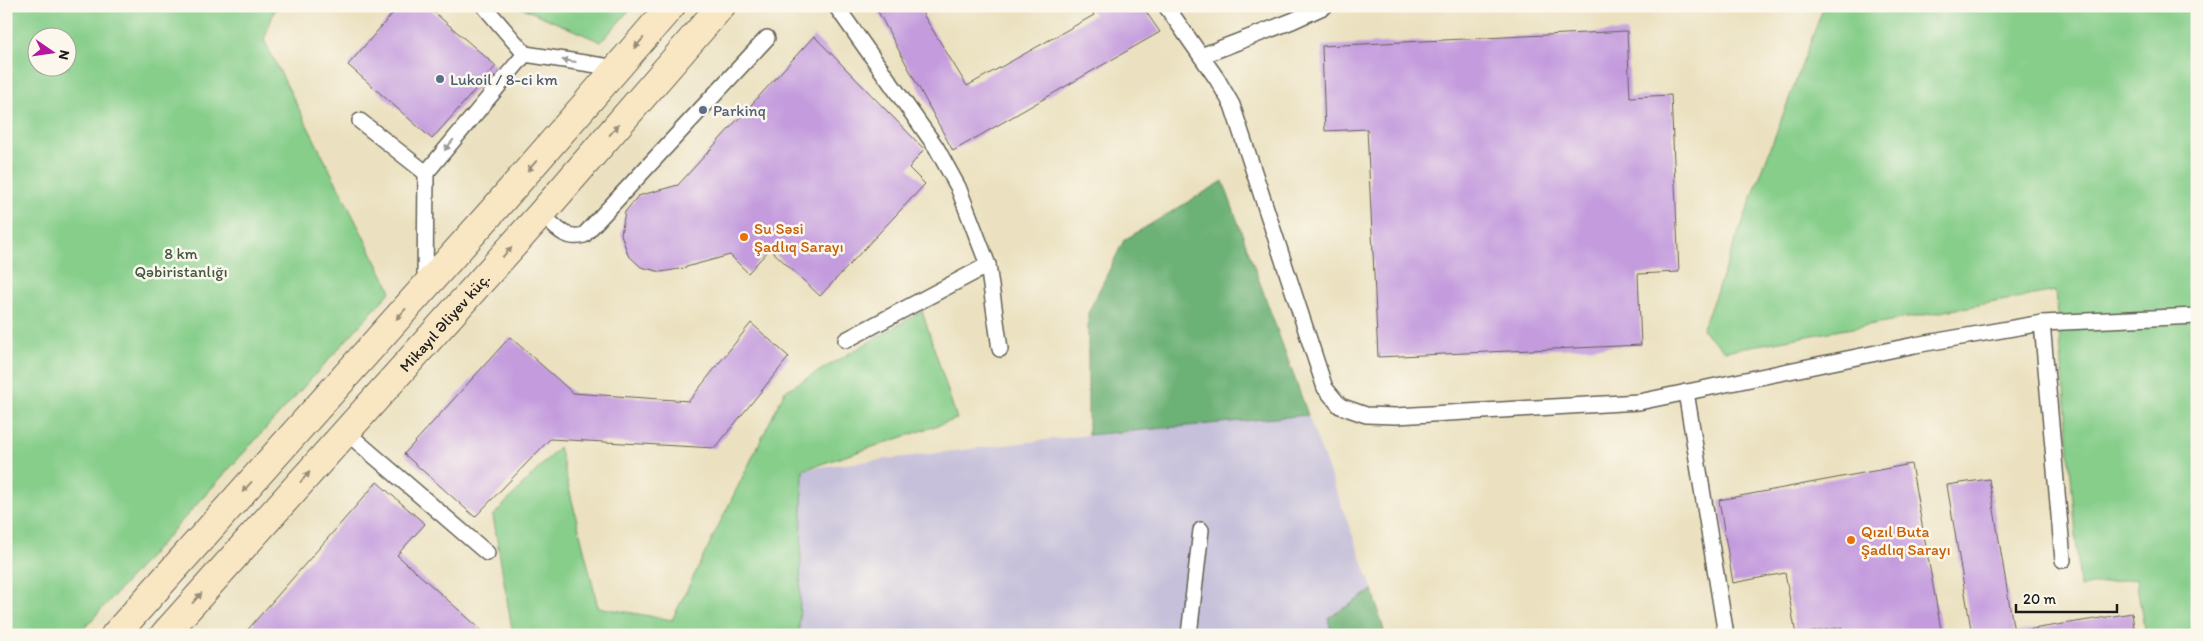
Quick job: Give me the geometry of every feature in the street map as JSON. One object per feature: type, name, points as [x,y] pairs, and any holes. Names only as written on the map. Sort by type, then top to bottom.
[{"type":"main road","points":[[115,635],[425,287],[671,6]]},
{"type":"main road","name":"Mikayıl Əliyev küç.","points":[[164,635],[541,214],[720,6]]},
{"type":"lane","points":[[484,6],[524,54],[617,68]]},
{"type":"lane","points":[[836,6],[936,147],[958,187],[988,265],[992,282],[1000,349]]},
{"type":"lane","points":[[1166,6],[1232,105],[1325,388],[1340,406],[1366,415],[1396,416],[1639,402],[1915,345],[2042,323],[2197,316]]},
{"type":"lane","points":[[1201,56],[1292,21],[1325,6]]},
{"type":"lane","points":[[541,214],[568,236],[576,238],[584,235],[767,38]]},
{"type":"lane","points":[[425,287],[426,173],[524,54]]},
{"type":"lane","points":[[360,121],[426,173]]},
{"type":"lane","points":[[846,340],[988,265]]},
{"type":"lane","points":[[2042,323],[2063,560]]},
{"type":"lane","points":[[1686,392],[1725,628]]},
{"type":"lane","points":[[345,431],[487,553]]},
{"type":"lane","points":[[1189,635],[1201,530]]},
{"type":"shaded area","points":[[1308,415],[1373,590],[1385,635],[799,635],[803,469],[1088,435]]},
{"type":"green space","name":"8 km Qəbiristanlığı","points":[[6,6],[276,6],[264,40],[391,291],[78,635],[6,635]]},
{"type":"green space","points":[[518,6],[633,6],[601,42]]},
{"type":"green space","points":[[1824,6],[2195,6],[2197,19],[2197,635],[2145,635],[2136,578],[2080,587],[2056,291],[1725,351],[1702,330]]},
{"type":"green space","points":[[1223,181],[1308,415],[1088,435],[1088,313],[1124,240]]},
{"type":"green space","points":[[922,311],[957,419],[803,470],[799,635],[513,635],[493,516],[559,447],[598,607],[672,620],[785,391]]},
{"type":"green space","points":[[1373,590],[1385,635],[1332,635],[1328,618]]},
{"type":"building","points":[[399,6],[427,6],[496,66],[432,139],[348,65]]},
{"type":"building","points":[[875,6],[918,6],[967,86],[1094,15],[1089,6],[1142,6],[1160,32],[953,151]]},
{"type":"building","points":[[1627,31],[1630,97],[1671,95],[1679,272],[1638,274],[1641,345],[1378,357],[1367,129],[1325,131],[1322,46]]},
{"type":"building","points":[[814,36],[924,149],[909,168],[925,184],[820,296],[770,249],[748,273],[730,255],[661,272],[641,267],[628,255],[621,234],[625,212],[638,196],[678,185]]},
{"type":"building","points":[[751,323],[789,357],[715,448],[550,439],[475,517],[404,454],[510,337],[573,393],[689,401]]},
{"type":"building","points":[[1911,464],[1942,635],[1845,635],[1843,627],[1796,635],[1785,573],[1733,583],[1719,500]]},
{"type":"building","points":[[1989,479],[2014,632],[2132,613],[2135,635],[1972,635],[1947,485]]},
{"type":"building","points":[[377,482],[425,524],[397,555],[487,635],[368,635],[362,630],[358,635],[243,635]]},
{"type":"place","name":"Lukoil / 8-ci km","points":[[440,79]]},
{"type":"place","name":"Parkinq","points":[[703,110]]},
{"type":"place","name":"Su Səsi Şadlıq Sarayı","points":[[744,237]]},
{"type":"place","name":"Qızıl Buta Şadlıq Sarayı","points":[[1851,540]]}]
